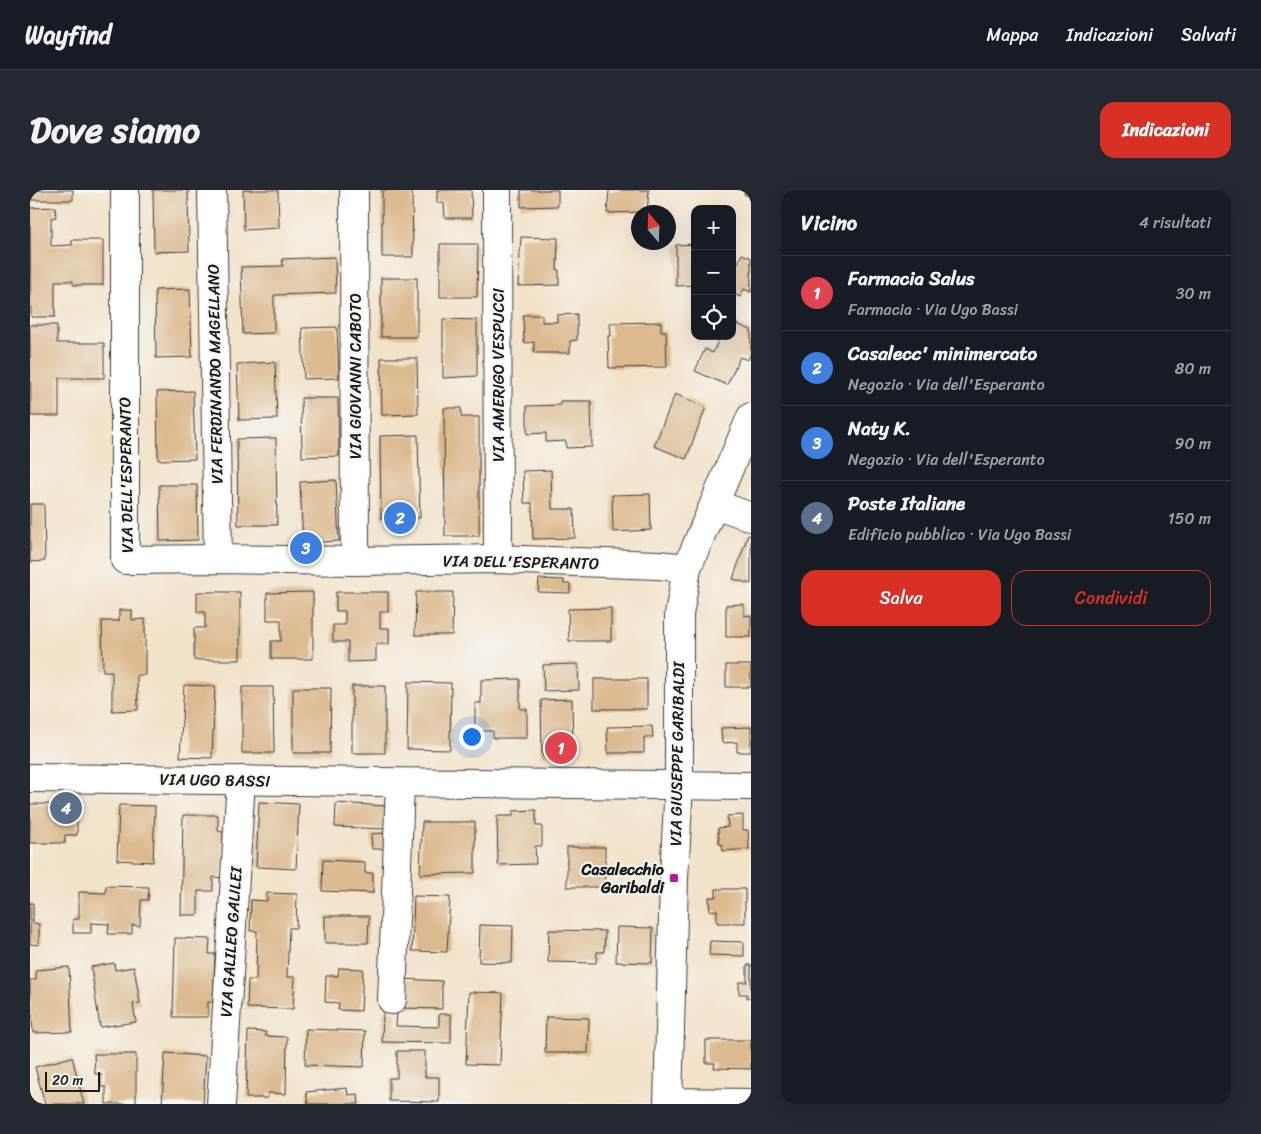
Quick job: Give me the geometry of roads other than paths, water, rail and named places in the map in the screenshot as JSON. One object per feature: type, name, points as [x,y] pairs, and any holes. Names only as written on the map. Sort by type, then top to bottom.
[{"type":"street","name":"VIA DELL'ESPERANTO","points":[[125,190],[125,560],[498,560],[658,565],[687,568]]},
{"type":"street","name":"VIA FERDINANDO MAGELLANO","points":[[212,190],[218,559]]},
{"type":"street","name":"VIA GIOVANNI CABOTO","points":[[354,190],[355,561]]},
{"type":"street","name":"VIA AMERIGO VESPUCCI","points":[[497,190],[498,560]]},
{"type":"street","name":"VIA GIUSEPPE GARIBALDI","points":[[668,1103],[674,878],[679,784],[679,615],[687,568],[751,417]]},
{"type":"street","points":[[715,504],[751,517]]},
{"type":"street","name":"VIA UGO BASSI","points":[[30,778],[751,786]]},
{"type":"street","name":"VIA GALILEO GALILEI","points":[[221,1104],[242,780]]},
{"type":"street","points":[[392,1000],[400,783]]},
{"type":"street","points":[[668,1103],[751,1103]]},
{"type":"place","name":"Casalecc' minimercato","points":[[400,518]]},
{"type":"place","name":"Naty K.","points":[[306,548]]},
{"type":"place","name":"Farmacia Salus","points":[[561,748]]},
{"type":"place","name":"Poste Italiane","points":[[66,808]]},
{"type":"place","name":"Casalecchio Garibaldi","points":[[674,878]]}]
